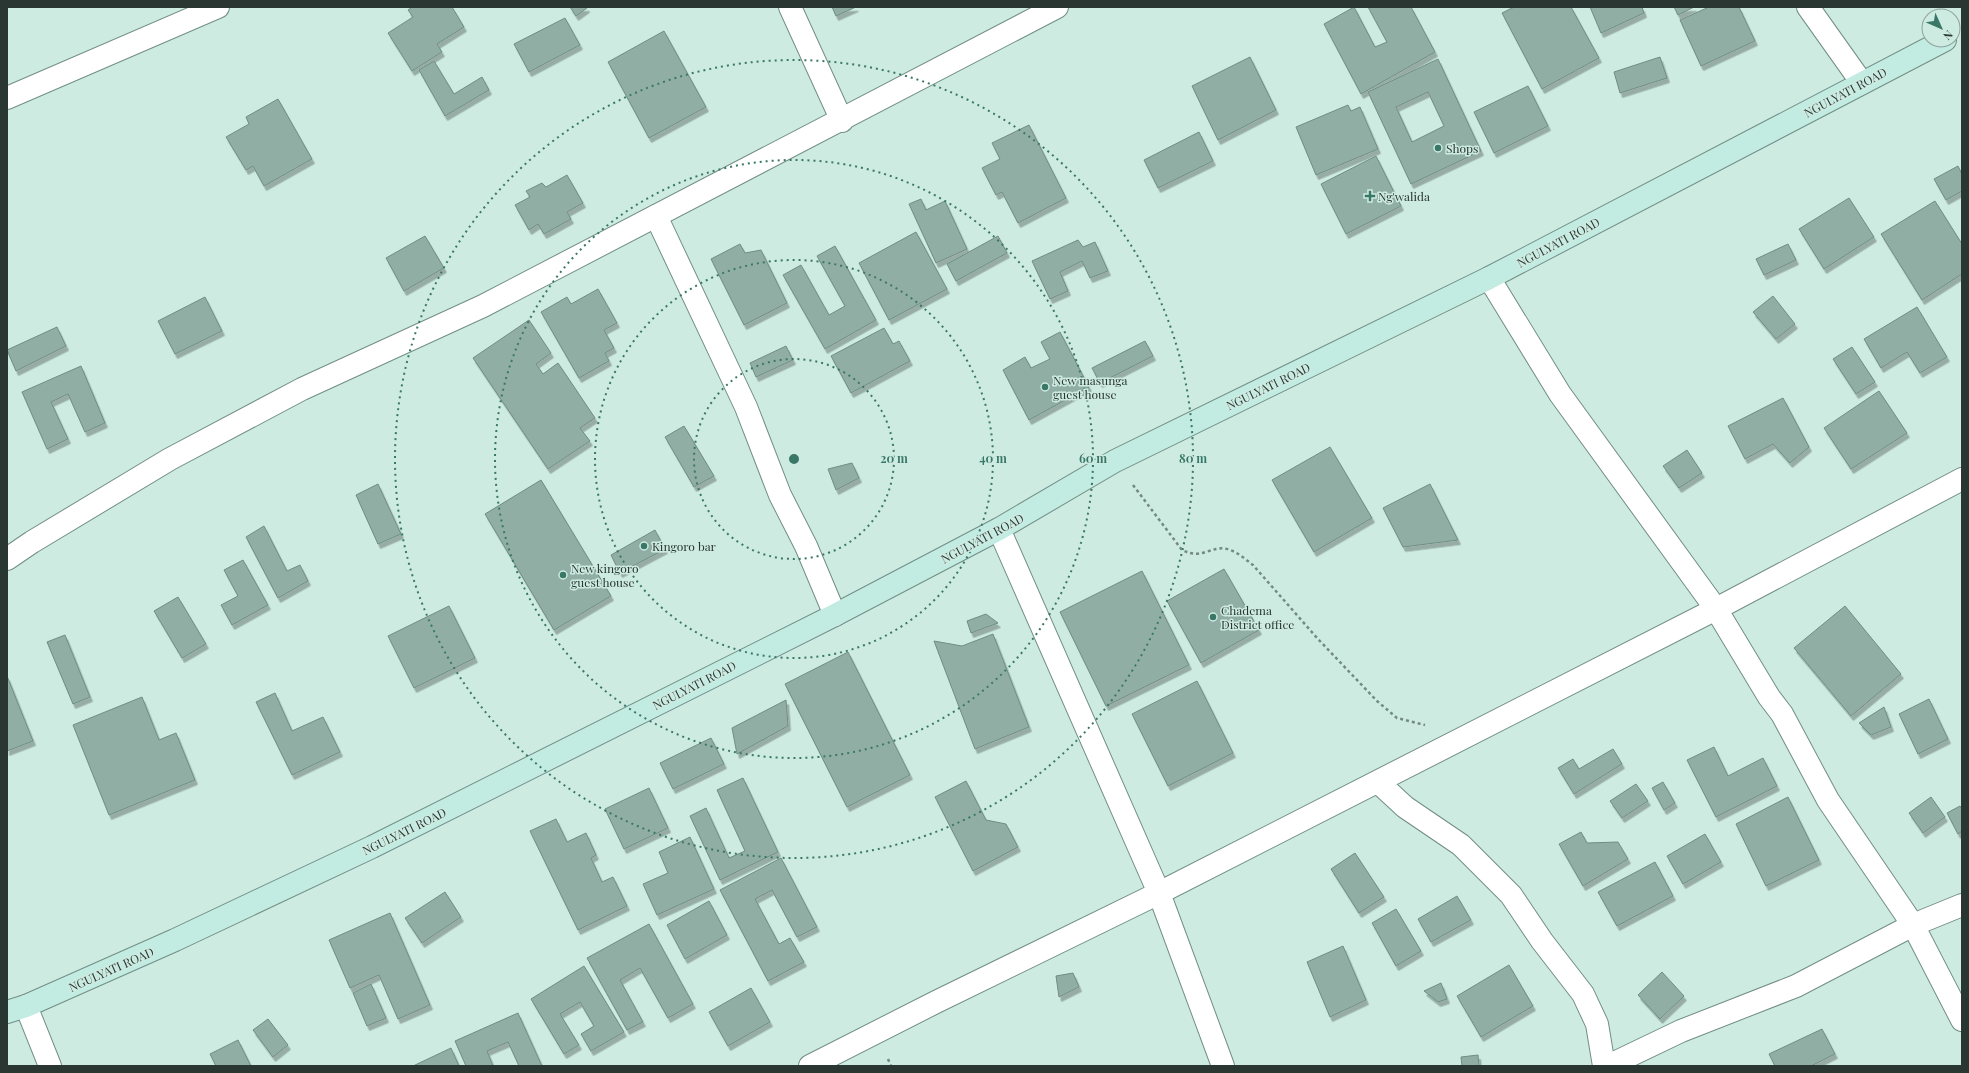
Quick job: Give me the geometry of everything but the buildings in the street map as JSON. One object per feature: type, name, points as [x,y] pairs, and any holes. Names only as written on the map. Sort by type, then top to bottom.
[{"type":"main road","name":"NGULYATI ROAD","points":[[16,1009],[175,940],[365,850],[835,615],[1000,530],[1114,461],[1489,278],[1930,48]]},
{"type":"street","points":[[7,98],[218,7]]},
{"type":"street","points":[[790,7],[842,121]]},
{"type":"street","points":[[7,559],[32,542],[164,463],[302,389],[483,306],[842,121],[1057,7]]},
{"type":"street","points":[[1808,7],[1862,83]]},
{"type":"street","points":[[656,216],[746,408],[780,495],[806,546],[835,615]]},
{"type":"street","points":[[1489,278],[1560,394],[1716,609],[1769,697],[1782,714],[1828,800],[1914,925],[1962,1020]]},
{"type":"street","points":[[810,1066],[936,1002],[1159,893],[1378,782],[1716,609],[1962,479]]},
{"type":"street","points":[[1000,530],[1159,893],[1223,1066]]},
{"type":"street","points":[[1378,782],[1405,807],[1461,845],[1511,895],[1542,941],[1584,994],[1597,1024],[1604,1066]]},
{"type":"street","points":[[1608,1066],[1682,1031],[1796,986],[1914,925],[1962,905]]},
{"type":"street","points":[[16,1009],[50,1066]]},
{"type":"path","points":[[1114,461],[1182,550],[1191,555],[1201,554],[1213,549],[1229,549],[1241,556],[1253,566],[1318,639],[1377,701],[1397,718],[1464,737]]},
{"type":"place","name":"Shops","points":[[1438,148]]},
{"type":"place","name":"Ng'walida","points":[[1370,196]]},
{"type":"place","name":"New masunga guest house","points":[[1045,387]]},
{"type":"place","name":"Kingoro bar","points":[[644,546]]},
{"type":"place","name":"New kingoro guest house","points":[[563,575]]},
{"type":"place","name":"Chadema District office","points":[[1213,617]]}]
